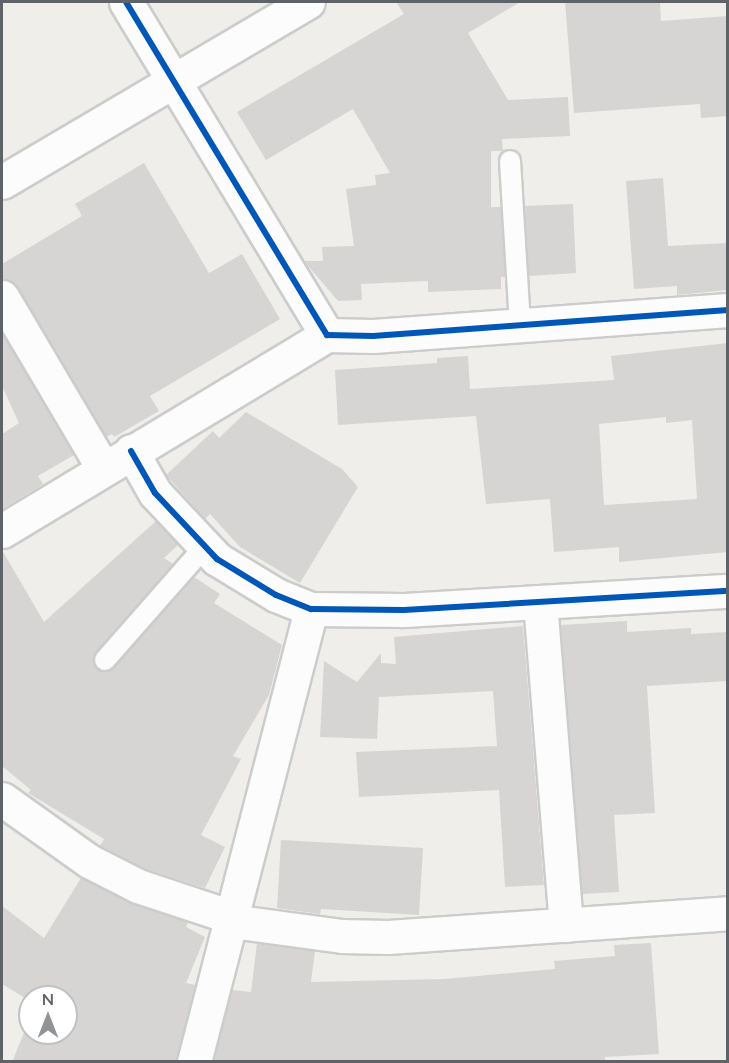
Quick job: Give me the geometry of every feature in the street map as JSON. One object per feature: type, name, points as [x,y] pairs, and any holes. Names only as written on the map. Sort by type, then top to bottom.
[{"type":"street","points":[[126,2],[327,334]]},
{"type":"street","points":[[2,182],[308,2]]},
{"type":"street","points":[[2,297],[103,468]]},
{"type":"street","points":[[2,531],[327,334],[373,336],[728,310]]},
{"type":"street","points":[[131,451],[155,493],[205,546],[248,580],[311,609],[404,610],[728,591]]},
{"type":"street","points":[[540,602],[566,925]]},
{"type":"street","points":[[194,1062],[311,609]]},
{"type":"street","points":[[2,800],[89,861],[138,886],[231,919],[342,936],[388,937],[728,914]]},
{"type":"lane","points":[[510,161],[520,326]]},
{"type":"lane","points":[[105,660],[205,546]]},
{"type":"building","points":[[396,2],[520,2],[468,33],[508,100],[568,97],[570,136],[502,139],[503,151],[491,151],[491,207],[501,207],[505,277],[501,277],[501,289],[428,292],[428,281],[361,284],[362,300],[338,301],[304,261],[323,261],[322,247],[354,246],[346,189],[376,185],[375,175],[390,173],[353,109],[266,160],[237,112],[404,14]]},
{"type":"building","points":[[565,2],[660,2],[661,21],[728,16],[728,116],[701,118],[700,104],[574,113]]},
{"type":"building","points":[[144,163],[209,273],[242,254],[280,319],[150,396],[159,411],[114,437],[112,434],[106,437],[18,287],[2,278],[2,264],[82,216],[75,204]]},
{"type":"building","points":[[663,178],[668,246],[727,243],[727,290],[677,295],[677,286],[634,289],[626,181]]},
{"type":"building","points":[[573,204],[576,273],[529,276],[525,206]]},
{"type":"building","points":[[2,333],[74,455],[38,476],[43,484],[2,509],[2,434],[19,423],[2,386]]},
{"type":"building","points":[[728,343],[728,552],[619,562],[619,547],[554,552],[550,499],[486,504],[476,416],[338,425],[335,370],[437,363],[437,358],[468,356],[470,389],[614,380],[611,356]],"holes":[[[666,417],[666,423],[692,420],[697,499],[604,505],[599,424]]]},
{"type":"building","points":[[246,412],[342,469],[358,487],[300,583],[240,547],[210,514],[205,519],[166,475],[213,431],[219,438]]},
{"type":"building","points":[[156,521],[178,545],[164,558],[173,564],[96,652],[93,658],[97,669],[103,672],[114,668],[194,577],[220,594],[214,603],[282,645],[269,695],[233,756],[241,759],[201,835],[225,847],[205,888],[145,869],[100,846],[104,839],[28,793],[31,790],[2,766],[2,550],[44,622]]},
{"type":"building","points":[[627,621],[627,632],[691,628],[691,634],[728,632],[728,681],[647,686],[655,813],[614,815],[619,892],[582,894],[561,625]]},
{"type":"building","points":[[523,626],[544,885],[505,887],[499,790],[359,797],[356,752],[497,746],[493,691],[379,697],[377,739],[320,737],[324,661],[357,682],[381,653],[381,663],[396,664],[394,637]]},
{"type":"building","points":[[281,840],[423,848],[419,915],[321,909],[320,914],[277,908]]},
{"type":"building","points":[[81,878],[132,904],[188,922],[186,927],[205,937],[186,983],[195,985],[176,1062],[12,1062],[19,1045],[78,1045],[78,985],[18,985],[18,994],[2,984],[2,906],[44,938]]},
{"type":"building","points":[[257,943],[315,951],[311,982],[444,979],[555,969],[554,961],[615,956],[614,945],[651,943],[659,1054],[605,1057],[605,1062],[213,1062],[232,990],[251,992]]},
{"type":"cycle path","points":[[126,2],[327,335],[373,336],[728,310]]},
{"type":"cycle path","points":[[131,451],[155,493],[217,559],[276,595],[311,609],[404,610],[728,591]]}]
